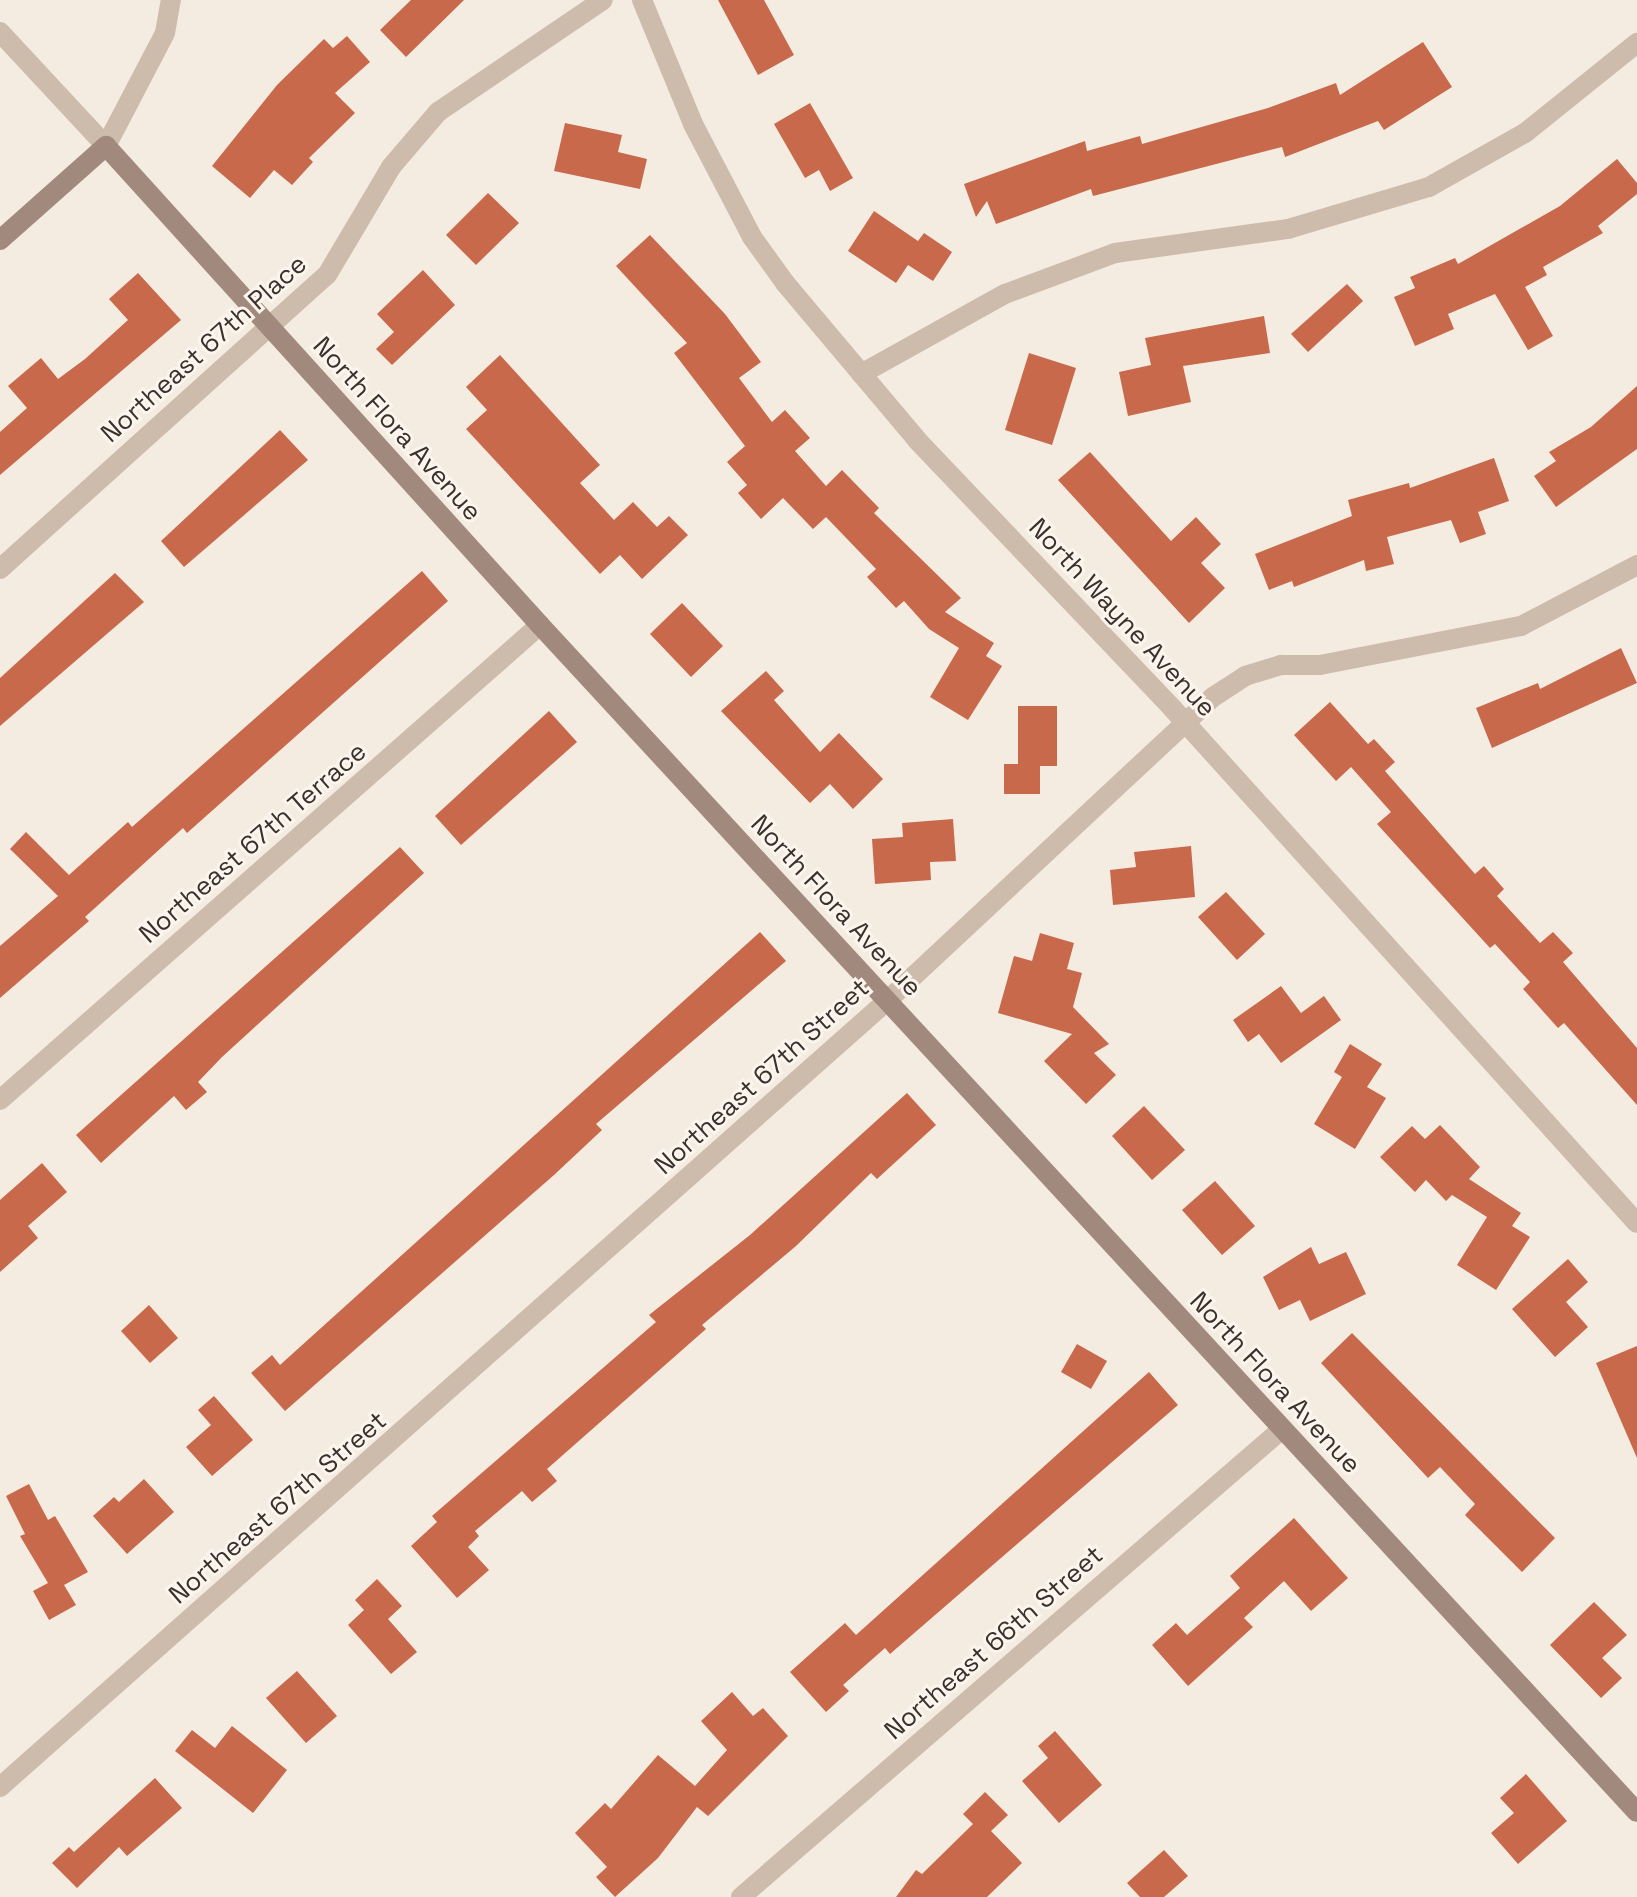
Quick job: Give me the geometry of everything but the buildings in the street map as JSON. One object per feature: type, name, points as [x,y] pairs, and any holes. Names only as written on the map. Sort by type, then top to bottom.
[{"type":"street","points":[[0,240],[106,146],[165,33],[171,0]]},
{"type":"street","name":"Northeast 67th Place","points":[[0,569],[327,275],[391,167],[438,112],[603,0]]},
{"type":"street","name":"North Wayne Avenue","points":[[642,0],[693,124],[752,237],[861,374],[917,440],[1187,725],[1637,1223]]},
{"type":"street","name":"North Flora Avenue","points":[[0,32],[540,625],[1637,1812]]},
{"type":"street","points":[[861,374],[1005,294],[1115,253],[1288,229],[1429,187],[1470,168],[1525,133],[1637,43]]},
{"type":"street","name":"Northeast 67th Street","points":[[0,1787],[888,1000],[1187,725],[1213,697],[1263,669],[1320,665],[1521,626],[1637,565]]},
{"type":"street","name":"Northeast 67th Terrace","points":[[0,1100],[540,625]]},
{"type":"street","name":"Northeast 66th Street","points":[[741,1897],[1282,1429]]}]
